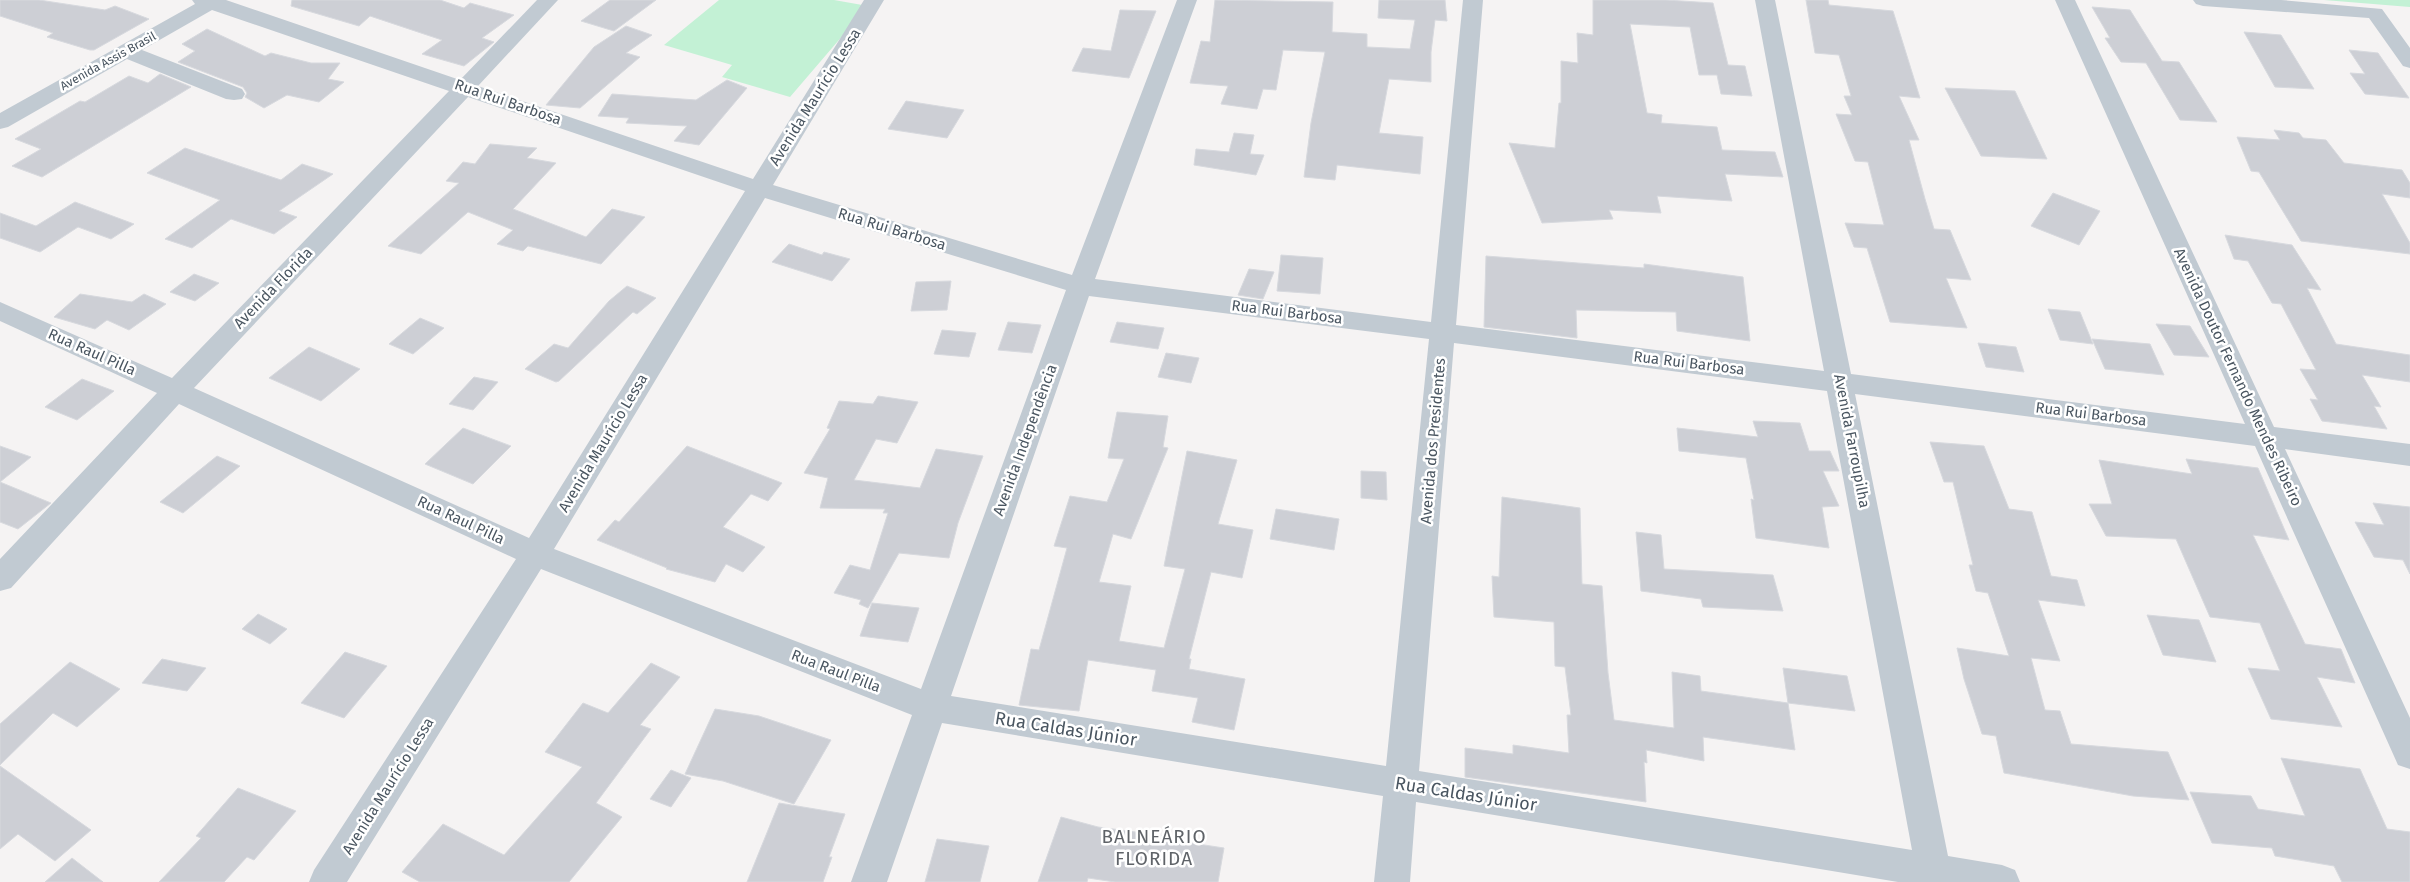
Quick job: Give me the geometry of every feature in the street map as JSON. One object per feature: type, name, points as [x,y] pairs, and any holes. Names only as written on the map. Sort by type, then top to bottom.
[{"type":"street","name":"Avenida Florida","points":[[0,579],[176,390],[548,0]]},
{"type":"street","name":"Avenida Maurício Lessa","points":[[327,882],[535,554],[874,0]]},
{"type":"street","name":"Avenida Independência","points":[[869,882],[1080,286],[1187,0]]},
{"type":"street","name":"Avenida dos Presidentes","points":[[1392,882],[1473,0]]},
{"type":"street","name":"Avenida Farroupilha","points":[[1765,0],[1934,876]]},
{"type":"street","name":"Avenida Doutor Fernando Mendes Ribeiro","points":[[2065,0],[2410,754]]},
{"type":"street","points":[[2203,0],[2375,13],[2410,62]]},
{"type":"street","name":"Rua Rui Barbosa","points":[[210,1],[758,188],[1080,286],[1840,381],[2410,455]]},
{"type":"street","name":"Avenida Assis Brasil","points":[[0,122],[210,1]]},
{"type":"street","points":[[125,51],[234,94]]},
{"type":"street","name":"Rua Raul Pilla","points":[[0,312],[535,554],[930,708]]},
{"type":"street","name":"Rua Caldas Júnior","points":[[930,708],[1401,784],[1934,876],[2002,882]]},
{"type":"green space","points":[[719,0],[834,0],[868,6],[790,97],[722,77],[732,65],[664,45]]},
{"type":"green space","points":[[2324,0],[2410,0],[2410,7]]},
{"type":"building","points":[[0,0],[39,0],[105,10],[115,6],[149,19],[94,50],[90,50],[47,37],[53,33],[0,16]]},
{"type":"building","points":[[292,0],[440,0],[464,8],[470,3],[514,15],[482,38],[494,42],[464,66],[422,54],[442,40],[370,16],[359,26],[291,6]]},
{"type":"building","points":[[610,0],[656,0],[614,31],[581,21]]},
{"type":"building","points":[[1215,0],[1333,2],[1332,32],[1367,34],[1367,47],[1410,49],[1415,20],[1378,18],[1379,0],[1445,0],[1447,21],[1435,20],[1431,52],[1431,82],[1389,79],[1379,133],[1423,137],[1420,174],[1337,165],[1335,180],[1304,177],[1311,123],[1325,52],[1283,50],[1276,90],[1263,89],[1257,109],[1221,104],[1228,86],[1190,83],[1201,41],[1210,42]]},
{"type":"building","points":[[1593,0],[1666,0],[1713,3],[1728,65],[1745,66],[1752,96],[1721,94],[1717,75],[1699,75],[1690,27],[1630,24],[1647,113],[1662,115],[1661,123],[1717,127],[1722,150],[1775,152],[1783,177],[1725,174],[1732,201],[1657,196],[1661,213],[1609,210],[1613,219],[1542,223],[1509,143],[1555,148],[1559,103],[1561,103],[1561,61],[1578,63],[1577,33],[1593,35]]},
{"type":"building","points":[[1806,0],[1828,0],[1829,5],[1893,11],[1920,98],[1899,96],[1919,140],[1909,140],[1925,199],[1934,229],[1950,230],[1971,280],[1946,278],[1967,328],[1890,322],[1867,248],[1854,247],[1845,223],[1884,225],[1868,162],[1855,161],[1836,114],[1852,115],[1844,96],[1851,96],[1839,55],[1815,53]]},
{"type":"building","points":[[2092,7],[2130,10],[2162,61],[2179,62],[2217,122],[2180,120],[2146,63],[2121,62],[2105,38],[2110,38]]},
{"type":"building","points":[[1120,10],[1156,11],[1129,78],[1072,71],[1083,48],[1111,51]]},
{"type":"building","points":[[626,26],[652,35],[626,53],[640,57],[580,108],[546,105],[594,47]]},
{"type":"building","points":[[207,29],[265,56],[271,53],[311,63],[340,63],[328,79],[344,82],[319,102],[287,95],[264,108],[245,97],[247,93],[243,87],[178,62],[195,51],[182,44]]},
{"type":"building","points":[[2244,32],[2281,35],[2314,89],[2275,87]]},
{"type":"building","points":[[2349,50],[2378,53],[2409,98],[2365,94],[2350,73],[2365,74]]},
{"type":"building","points":[[160,74],[191,87],[42,177],[12,166],[41,149],[15,139],[80,101],[85,102],[129,76],[148,83]]},
{"type":"building","points":[[727,80],[747,88],[699,145],[674,141],[687,126],[626,123],[629,118],[598,116],[612,94],[696,100]]},
{"type":"building","points":[[1945,88],[2015,91],[2047,159],[1981,156]]},
{"type":"building","points":[[906,101],[964,110],[947,138],[888,129]]},
{"type":"building","points":[[2274,130],[2299,133],[2303,138],[2326,140],[2344,163],[2402,170],[2410,183],[2410,198],[2382,194],[2410,243],[2410,254],[2301,241],[2259,172],[2251,171],[2237,137],[2280,140]]},
{"type":"building","points":[[1234,133],[1254,135],[1250,154],[1264,155],[1256,175],[1194,165],[1196,149],[1229,152]]},
{"type":"building","points":[[490,144],[537,148],[527,158],[556,163],[513,209],[586,237],[612,209],[645,217],[601,264],[528,246],[523,251],[497,244],[513,230],[468,212],[421,254],[388,246],[459,183],[446,181],[463,162],[475,164]]},
{"type":"building","points":[[185,148],[281,180],[302,164],[333,174],[279,211],[297,217],[274,234],[231,219],[192,248],[165,239],[220,200],[147,173]]},
{"type":"building","points":[[2053,193],[2100,211],[2079,245],[2031,226]]},
{"type":"building","points":[[75,202],[134,224],[111,239],[78,227],[40,252],[0,238],[0,213],[36,226]]},
{"type":"building","points":[[2225,235],[2292,245],[2321,290],[2307,288],[2336,344],[2410,355],[2410,382],[2362,375],[2381,407],[2374,406],[2387,429],[2322,421],[2310,399],[2318,400],[2300,369],[2316,370],[2281,304],[2272,303],[2248,261],[2234,259]]},
{"type":"building","points":[[789,244],[822,255],[824,252],[850,259],[832,281],[772,262]]},
{"type":"building","points":[[1281,255],[1323,258],[1320,294],[1277,291]]},
{"type":"building","points":[[1486,256],[1644,268],[1644,264],[1743,277],[1750,341],[1677,331],[1676,312],[1576,310],[1577,338],[1484,327]]},
{"type":"building","points":[[1249,269],[1274,272],[1263,299],[1238,295]]},
{"type":"building","points":[[194,274],[219,283],[195,301],[170,292]]},
{"type":"building","points":[[951,281],[947,310],[911,311],[916,282]]},
{"type":"building","points":[[627,286],[656,298],[637,314],[633,312],[559,381],[556,382],[525,369],[554,344],[568,348],[609,301]]},
{"type":"building","points":[[80,294],[132,302],[144,294],[166,304],[129,330],[107,320],[95,329],[54,317]]},
{"type":"building","points":[[2048,309],[2080,312],[2093,344],[2060,340]]},
{"type":"building","points":[[420,318],[444,328],[413,354],[389,344]]},
{"type":"building","points":[[1008,322],[1041,325],[1032,353],[998,350]]},
{"type":"building","points":[[1117,322],[1164,328],[1158,349],[1110,342]]},
{"type":"building","points":[[2156,324],[2190,326],[2209,357],[2174,355]]},
{"type":"building","points":[[942,330],[976,333],[969,357],[934,354]]},
{"type":"building","points":[[2092,339],[2150,344],[2164,375],[2105,369]]},
{"type":"building","points":[[1978,343],[2016,347],[2024,372],[1986,367]]},
{"type":"building","points":[[309,347],[360,369],[321,401],[269,378]]},
{"type":"building","points":[[1166,353],[1199,358],[1191,383],[1158,377]]},
{"type":"building","points":[[474,377],[498,382],[473,410],[449,404]]},
{"type":"building","points":[[82,379],[114,391],[77,420],[45,407]]},
{"type":"building","points":[[878,396],[918,402],[897,443],[876,439],[854,480],[920,488],[936,449],[983,456],[958,523],[949,558],[899,553],[868,608],[859,604],[861,600],[834,593],[850,565],[870,570],[888,513],[883,513],[885,509],[820,508],[828,478],[804,473],[830,429],[827,428],[839,401],[873,404]]},
{"type":"building","points":[[1117,412],[1168,416],[1163,447],[1168,448],[1131,539],[1113,534],[1099,582],[1131,586],[1119,641],[1164,648],[1185,569],[1164,566],[1187,451],[1237,460],[1218,524],[1253,530],[1242,578],[1211,572],[1189,659],[1191,659],[1189,669],[1245,679],[1234,730],[1192,722],[1198,698],[1152,691],[1156,670],[1088,660],[1079,711],[1019,705],[1031,649],[1039,650],[1067,548],[1054,546],[1070,496],[1107,502],[1124,459],[1108,458]]},
{"type":"building","points":[[1753,421],[1800,423],[1809,451],[1830,451],[1839,471],[1823,471],[1839,506],[1822,507],[1829,548],[1756,538],[1751,499],[1754,500],[1746,458],[1679,451],[1677,428],[1758,437]]},
{"type":"building","points":[[463,428],[511,446],[473,484],[425,464]]},
{"type":"building","points":[[1930,442],[1984,446],[2009,509],[2032,512],[2051,576],[2077,580],[2085,606],[2038,600],[2060,661],[2031,658],[2045,710],[2060,711],[2071,744],[2168,752],[2189,800],[2133,796],[2004,773],[1996,736],[1982,734],[1964,679],[1957,648],[2009,656],[1988,593],[1976,591],[1969,565],[1973,565],[1953,482],[1944,482]]},
{"type":"building","points":[[0,446],[31,457],[0,482]]},
{"type":"building","points":[[687,446],[782,483],[768,501],[751,494],[723,527],[765,547],[743,572],[726,564],[715,582],[666,569],[597,540],[615,520],[619,522]]},
{"type":"building","points":[[217,456],[240,466],[183,513],[160,502]]},
{"type":"building","points":[[2186,459],[2258,468],[2289,540],[2253,535],[2305,644],[2341,649],[2355,683],[2317,677],[2342,727],[2271,719],[2248,668],[2280,671],[2260,623],[2210,617],[2176,539],[2106,536],[2089,504],[2112,504],[2099,460],[2192,474]]},
{"type":"building","points":[[1361,471],[1386,472],[1387,500],[1361,498]]},
{"type":"building","points":[[0,482],[51,503],[18,529],[0,522]]},
{"type":"building","points":[[1502,497],[1580,508],[1582,584],[1602,586],[1608,673],[1614,720],[1674,728],[1672,672],[1700,676],[1701,691],[1788,703],[1795,750],[1703,737],[1704,761],[1646,750],[1647,763],[1644,762],[1646,802],[1465,777],[1465,748],[1513,754],[1513,745],[1569,753],[1567,715],[1571,715],[1565,667],[1555,666],[1554,622],[1494,617],[1492,576],[1499,577]]},
{"type":"building","points":[[2373,503],[2410,507],[2410,574],[2403,560],[2374,557],[2355,522],[2384,525]]},
{"type":"building","points":[[1276,509],[1339,519],[1334,550],[1270,539]]},
{"type":"building","points":[[1636,532],[1661,535],[1664,569],[1773,575],[1783,611],[1703,607],[1701,599],[1641,591]]},
{"type":"building","points":[[872,603],[919,608],[908,642],[860,636]]},
{"type":"building","points":[[258,614],[287,629],[270,644],[242,629]]},
{"type":"building","points":[[2147,615],[2199,620],[2216,662],[2163,655]]},
{"type":"building","points":[[345,652],[387,666],[344,718],[301,703]]},
{"type":"building","points":[[162,659],[206,668],[187,691],[142,683]]},
{"type":"building","points":[[70,662],[120,689],[77,727],[53,713],[0,765],[0,724]]},
{"type":"building","points":[[651,663],[680,677],[640,725],[651,729],[596,803],[622,817],[569,882],[420,882],[402,872],[443,824],[504,855],[582,767],[545,752],[583,703],[608,713]]},
{"type":"building","points":[[1783,668],[1847,676],[1855,711],[1788,703]]},
{"type":"building","points":[[715,709],[759,716],[831,740],[794,804],[723,781],[685,774]]},
{"type":"building","points":[[2281,758],[2360,769],[2387,829],[2410,832],[2410,882],[2342,882],[2334,866],[2275,856],[2272,848],[2212,843],[2190,792],[2251,796],[2258,809],[2305,816]]},
{"type":"building","points":[[0,766],[91,830],[55,861],[18,834],[0,849]]},
{"type":"building","points":[[671,770],[691,778],[671,807],[650,799]]},
{"type":"building","points":[[238,788],[296,811],[254,860],[247,857],[224,882],[159,882],[201,838],[196,836]]},
{"type":"building","points":[[779,803],[845,814],[829,857],[832,857],[823,882],[747,882]]},
{"type":"building","points":[[1061,817],[1098,827],[1166,836],[1165,839],[1224,848],[1218,882],[1115,882],[1088,878],[1087,882],[1038,882]]},
{"type":"building","points":[[937,839],[989,846],[980,882],[925,882]]},
{"type":"building","points":[[72,858],[103,882],[45,882]]},
{"type":"district","name":"BALNEÁRIO FLORIDA","points":[[1154,847]]}]
